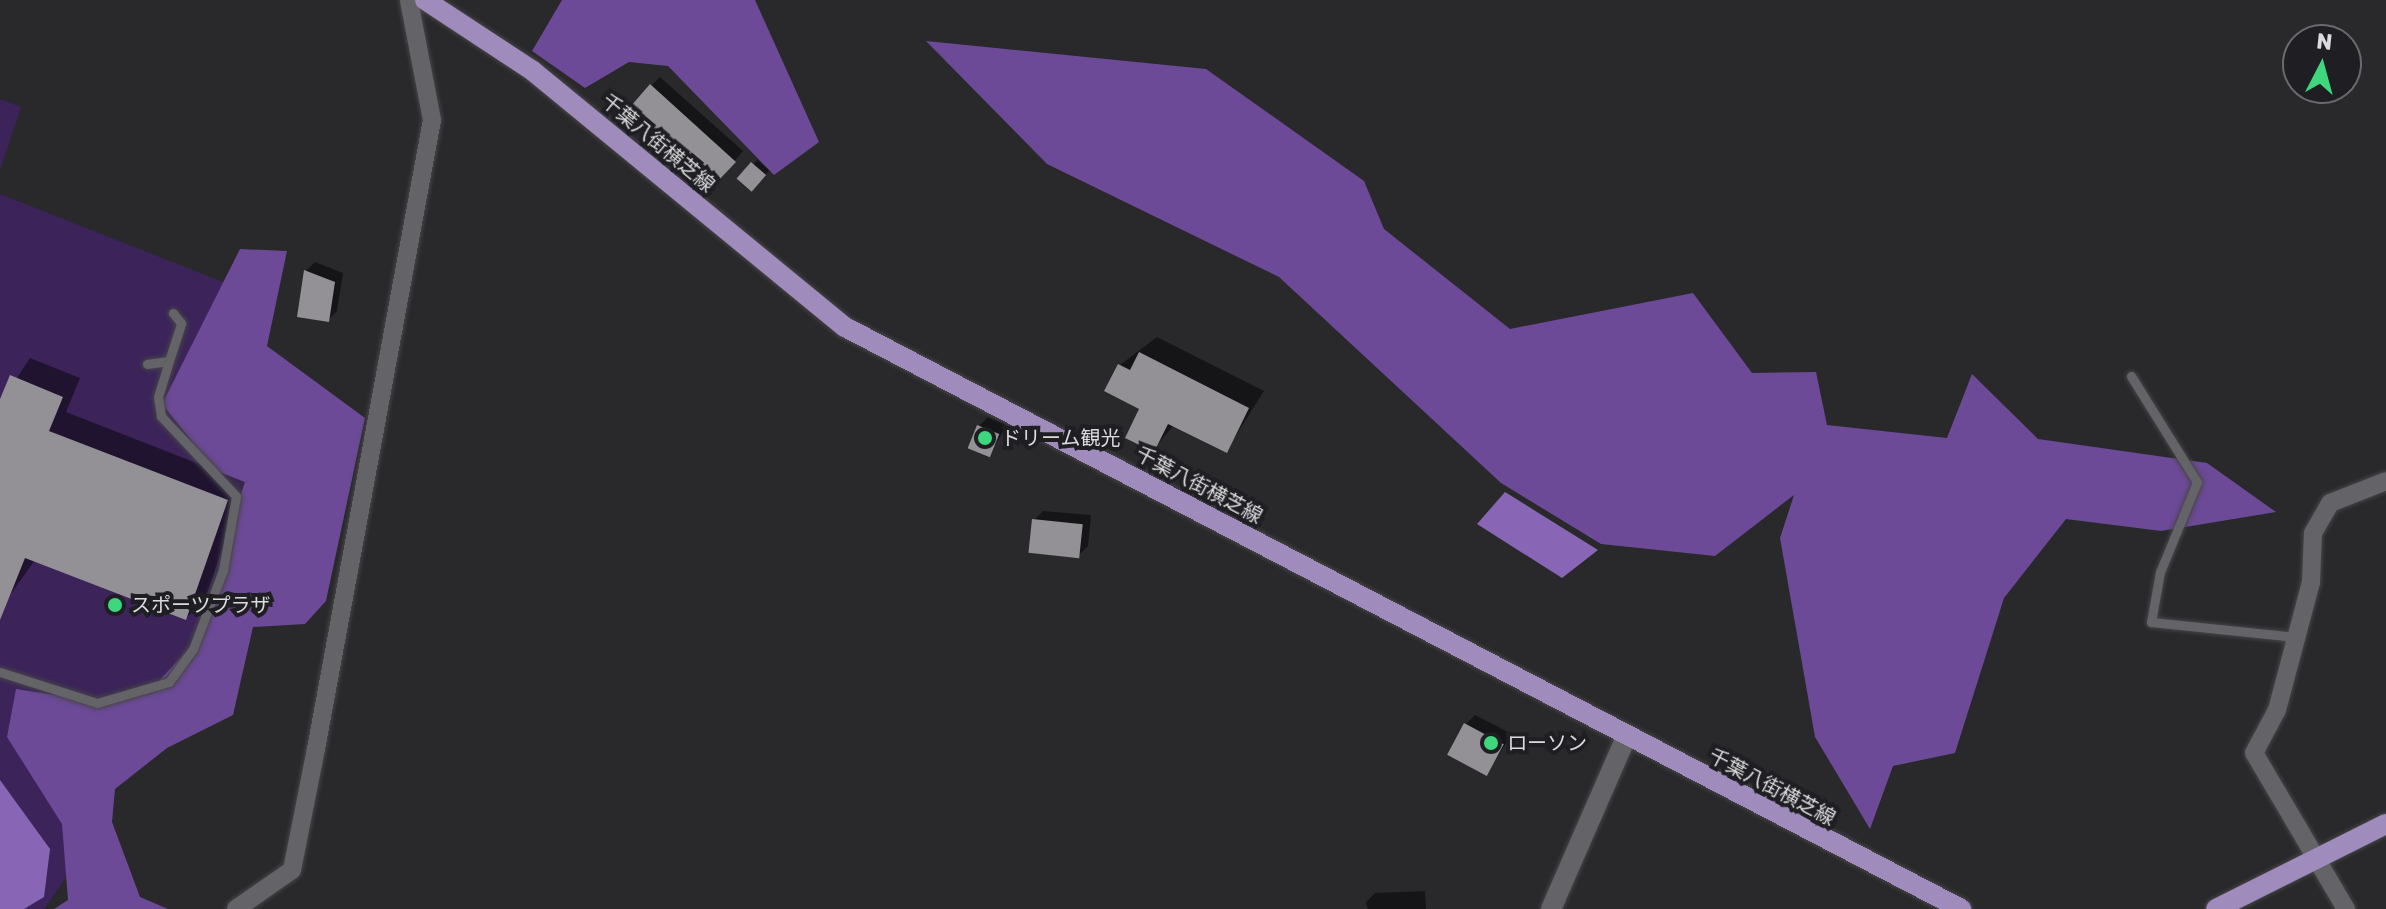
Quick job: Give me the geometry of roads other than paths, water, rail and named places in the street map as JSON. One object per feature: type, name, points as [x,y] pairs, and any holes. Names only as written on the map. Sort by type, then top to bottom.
[{"type":"main road","name":"千葉八街横芝線","points":[[425,0],[533,71],[845,327],[1961,909]]},
{"type":"main road","points":[[2216,909],[2318,861],[2386,824]]},
{"type":"street","points":[[236,909],[292,870],[316,749],[432,120],[409,0]]},
{"type":"street","points":[[2346,909],[2254,753],[2277,710],[2311,582],[2313,533],[2330,503],[2386,481]]},
{"type":"street","points":[[1551,909],[1626,737]]},
{"type":"lane","points":[[0,672],[97,703],[169,682],[193,649],[223,570],[236,496],[161,416],[158,397],[181,323],[173,313]]},
{"type":"lane","points":[[147,364],[169,361]]},
{"type":"lane","points":[[2131,376],[2197,482],[2160,572],[2151,622],[2296,637]]},
{"type":"place","name":"ドリーム観光","points":[[985,438]]},
{"type":"place","name":"スポーツプラザ","points":[[115,605]]},
{"type":"place","name":"ローソン","points":[[1491,743]]}]
